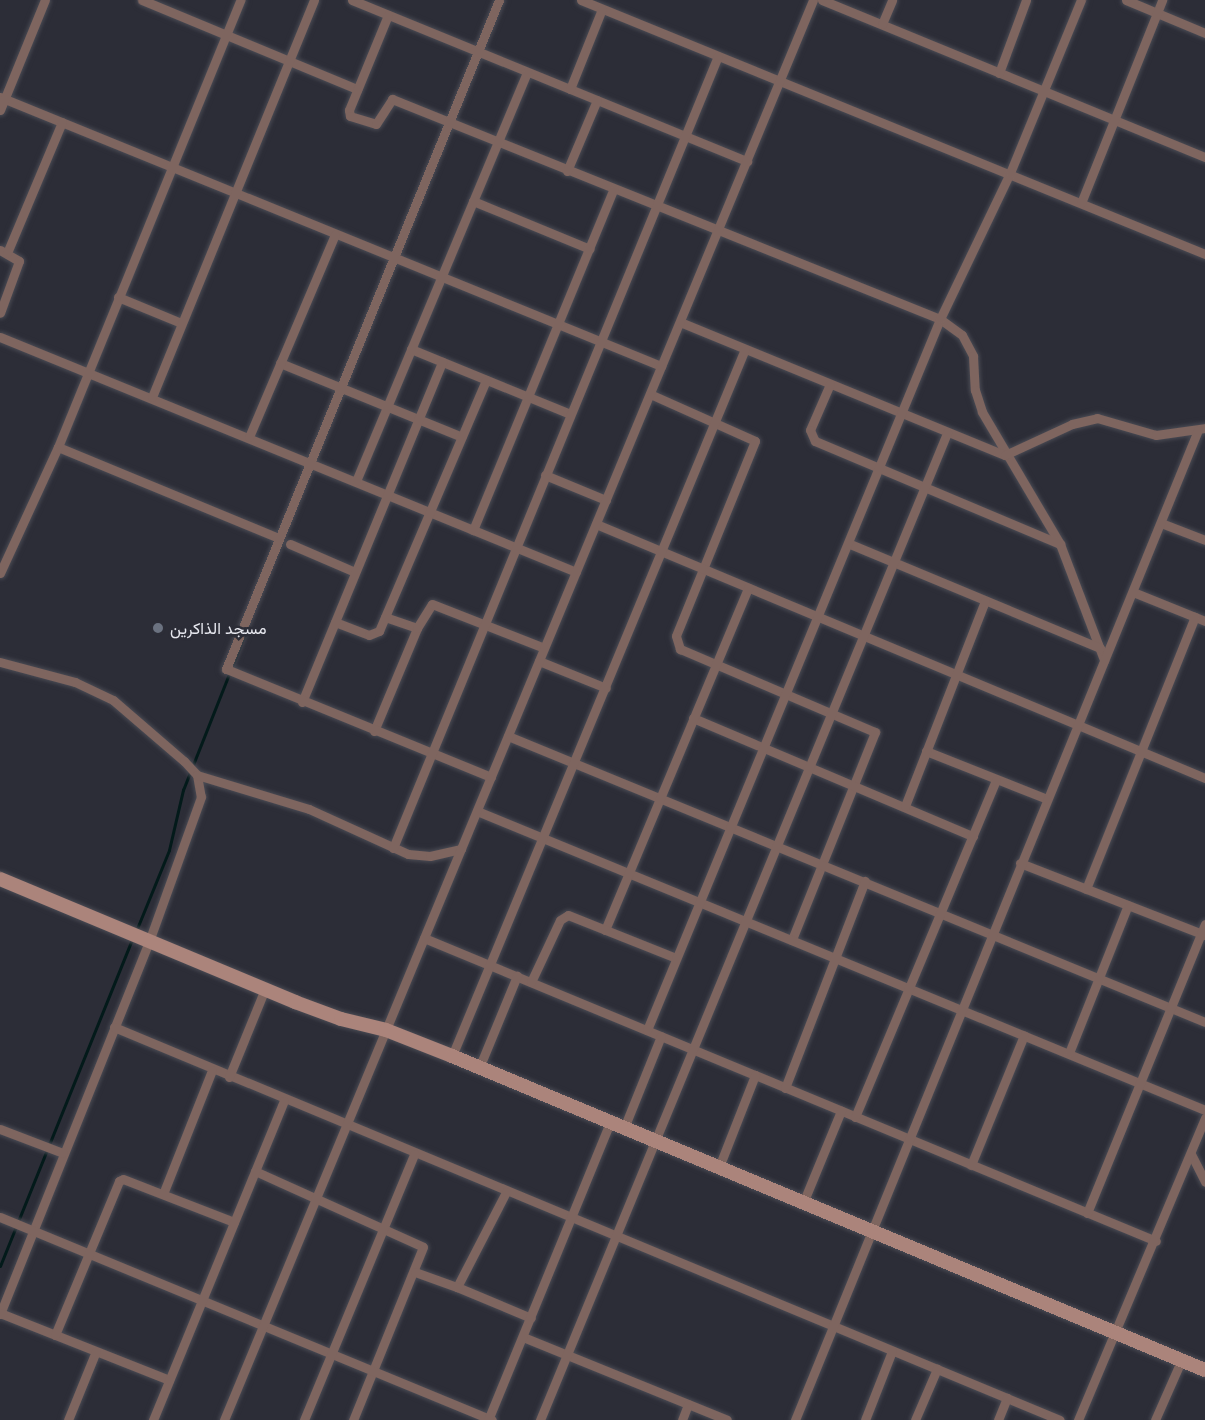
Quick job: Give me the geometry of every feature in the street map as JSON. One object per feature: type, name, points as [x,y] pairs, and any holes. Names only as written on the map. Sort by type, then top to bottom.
[{"type":"street","points":[[0,110],[2,98],[45,0]]},
{"type":"street","points":[[142,0],[357,89]]},
{"type":"street","points":[[0,573],[58,447],[240,0]]},
{"type":"street","points":[[152,397],[314,0]]},
{"type":"street","points":[[352,0],[747,161]]},
{"type":"street","points":[[491,777],[432,755],[226,669],[499,0]]},
{"type":"street","points":[[581,0],[1205,254]]},
{"type":"street","points":[[224,1420],[813,0]]},
{"type":"street","points":[[822,0],[1205,157]]},
{"type":"street","points":[[882,24],[892,0]]},
{"type":"street","points":[[999,73],[1026,0]]},
{"type":"street","points":[[646,1030],[850,544],[940,320],[1010,173],[1081,0]]},
{"type":"street","points":[[1126,0],[1205,33]]},
{"type":"street","points":[[1081,202],[1162,0]]},
{"type":"street","points":[[570,89],[602,9]]},
{"type":"street","points":[[388,15],[349,113],[372,125],[392,99],[940,320],[967,340],[973,356],[975,390],[982,412],[1005,455],[1060,544],[1104,660]]},
{"type":"street","points":[[393,848],[718,56]]},
{"type":"street","points":[[356,482],[527,72]]},
{"type":"street","points":[[2,98],[661,366]]},
{"type":"street","points":[[567,171],[597,100]]},
{"type":"street","points":[[0,313],[19,266],[17,258],[3,252],[62,122]]},
{"type":"street","points":[[473,530],[613,190]]},
{"type":"street","points":[[473,201],[590,249]]},
{"type":"street","points":[[249,437],[335,234]]},
{"type":"street","points":[[118,297],[181,323]]},
{"type":"street","points":[[680,322],[1005,455],[1072,423],[1097,418],[1149,435],[1201,429],[869,1230],[795,1420]]},
{"type":"street","points":[[0,337],[152,397],[576,572]]},
{"type":"street","points":[[411,349],[570,414]]},
{"type":"street","points":[[452,1056],[745,349]]},
{"type":"street","points":[[302,702],[442,362]]},
{"type":"street","points":[[280,363],[462,437]]},
{"type":"street","points":[[335,621],[369,635],[380,631],[486,380]]},
{"type":"street","points":[[830,384],[811,436],[880,468],[1060,544]]},
{"type":"street","points":[[650,394],[752,438],[755,444],[676,643],[680,650],[832,711],[875,732],[792,939]]},
{"type":"street","points":[[540,1420],[947,432]]},
{"type":"street","points":[[58,447],[279,538]]},
{"type":"street","points":[[545,475],[606,500]]},
{"type":"street","points":[[1161,523],[1205,540]]},
{"type":"street","points":[[596,524],[1205,778]]},
{"type":"street","points":[[290,544],[355,572]]},
{"type":"street","points":[[850,544],[1100,648]]},
{"type":"street","points":[[605,930],[748,588]]},
{"type":"street","points":[[1132,592],[1205,621]]},
{"type":"street","points":[[905,806],[985,601]]},
{"type":"street","points":[[374,730],[417,628],[432,604],[544,648]]},
{"type":"street","points":[[385,617],[417,628]]},
{"type":"street","points":[[1086,889],[1195,617]]},
{"type":"street","points":[[539,661],[606,688]]},
{"type":"street","points":[[0,662],[75,682],[113,700],[197,776],[309,809],[393,848],[430,856],[461,849]]},
{"type":"street","points":[[693,718],[855,784],[973,836]]},
{"type":"street","points":[[508,735],[1205,1023]]},
{"type":"street","points":[[926,751],[1047,799]]},
{"type":"street","points":[[169,1380],[0,1314],[150,939],[201,797],[197,776]]},
{"type":"street","points":[[855,1117],[942,914],[996,780]]},
{"type":"street","points":[[477,812],[834,956],[1205,1110]]},
{"type":"street","points":[[1020,863],[1128,905],[1204,931],[1086,1213]]},
{"type":"street","points":[[0,879],[341,1019],[386,1030],[452,1056],[1205,1370]]},
{"type":"street","points":[[785,1088],[834,956],[865,881]]},
{"type":"street","points":[[1069,1053],[1128,905]]},
{"type":"street","points":[[531,982],[563,916],[676,958]]},
{"type":"street","points":[[424,938],[1156,1241]]},
{"type":"street","points":[[479,1068],[518,976]]},
{"type":"street","points":[[229,1077],[266,989]]},
{"type":"street","points":[[114,1027],[284,1101],[1060,1420]]},
{"type":"street","points":[[971,1165],[1024,1035]]},
{"type":"street","points":[[624,1128],[661,1036]]},
{"type":"street","points":[[163,1194],[212,1070]]},
{"type":"street","points":[[718,1167],[755,1075]]},
{"type":"street","points":[[153,1420],[284,1101]]},
{"type":"street","points":[[803,1203],[841,1111]]},
{"type":"street","points":[[1078,1420],[1118,1332],[1205,1118]]},
{"type":"street","points":[[0,1217],[489,1420],[610,1122]]},
{"type":"street","points":[[0,1129],[63,1153]]},
{"type":"street","points":[[304,1420],[414,1154]]},
{"type":"street","points":[[1191,1154],[1205,1182]]},
{"type":"street","points":[[255,1171],[421,1243],[424,1251],[353,1420]]},
{"type":"street","points":[[55,1335],[119,1181],[123,1179],[234,1222]]},
{"type":"street","points":[[457,1287],[507,1192]]},
{"type":"street","points":[[415,1272],[531,1318]]},
{"type":"street","points":[[523,1337],[726,1420]]},
{"type":"street","points":[[68,1420],[96,1351]]},
{"type":"street","points":[[865,1420],[892,1351]]},
{"type":"street","points":[[1155,1420],[1181,1361]]},
{"type":"street","points":[[915,1420],[936,1369]]},
{"type":"street","points":[[998,1420],[1007,1398]]},
{"type":"street","points":[[681,1420],[688,1404]]},
{"type":"waterway","points":[[136,931],[169,850],[183,790],[247,628]]},
{"type":"waterway","points":[[0,1266],[132,940]]},
{"type":"place","name":"مسجد الذاكرين","points":[[158,628]]}]
